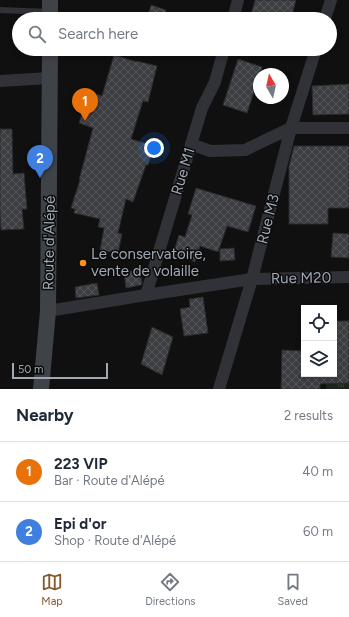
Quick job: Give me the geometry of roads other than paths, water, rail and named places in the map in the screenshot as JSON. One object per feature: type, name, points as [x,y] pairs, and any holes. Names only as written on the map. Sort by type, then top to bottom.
[{"type":"main road","name":"Route d'Alépé","points":[[41,389],[48,311],[50,56]]},
{"type":"street","points":[[235,12],[238,0]]},
{"type":"street","points":[[327,12],[331,0]]},
{"type":"street","name":"Rue M1","points":[[146,295],[205,100],[215,82],[222,56]]},
{"type":"street","name":"Rue M3","points":[[219,389],[252,280],[291,128],[314,56]]},
{"type":"street","points":[[0,81],[50,78]]},
{"type":"street","points":[[191,144],[210,150],[245,150],[291,128],[349,128]]},
{"type":"street","name":"Rue M20","points":[[48,311],[252,280],[349,277]]},
{"type":"lane","points":[[0,10],[50,10]]},
{"type":"place","name":"223 VIP","points":[[85,121]]},
{"type":"place","name":"Epi d'or","points":[[40,178]]},
{"type":"place","name":"Le conservatoire, vente de volaille","points":[[83,263]]}]
